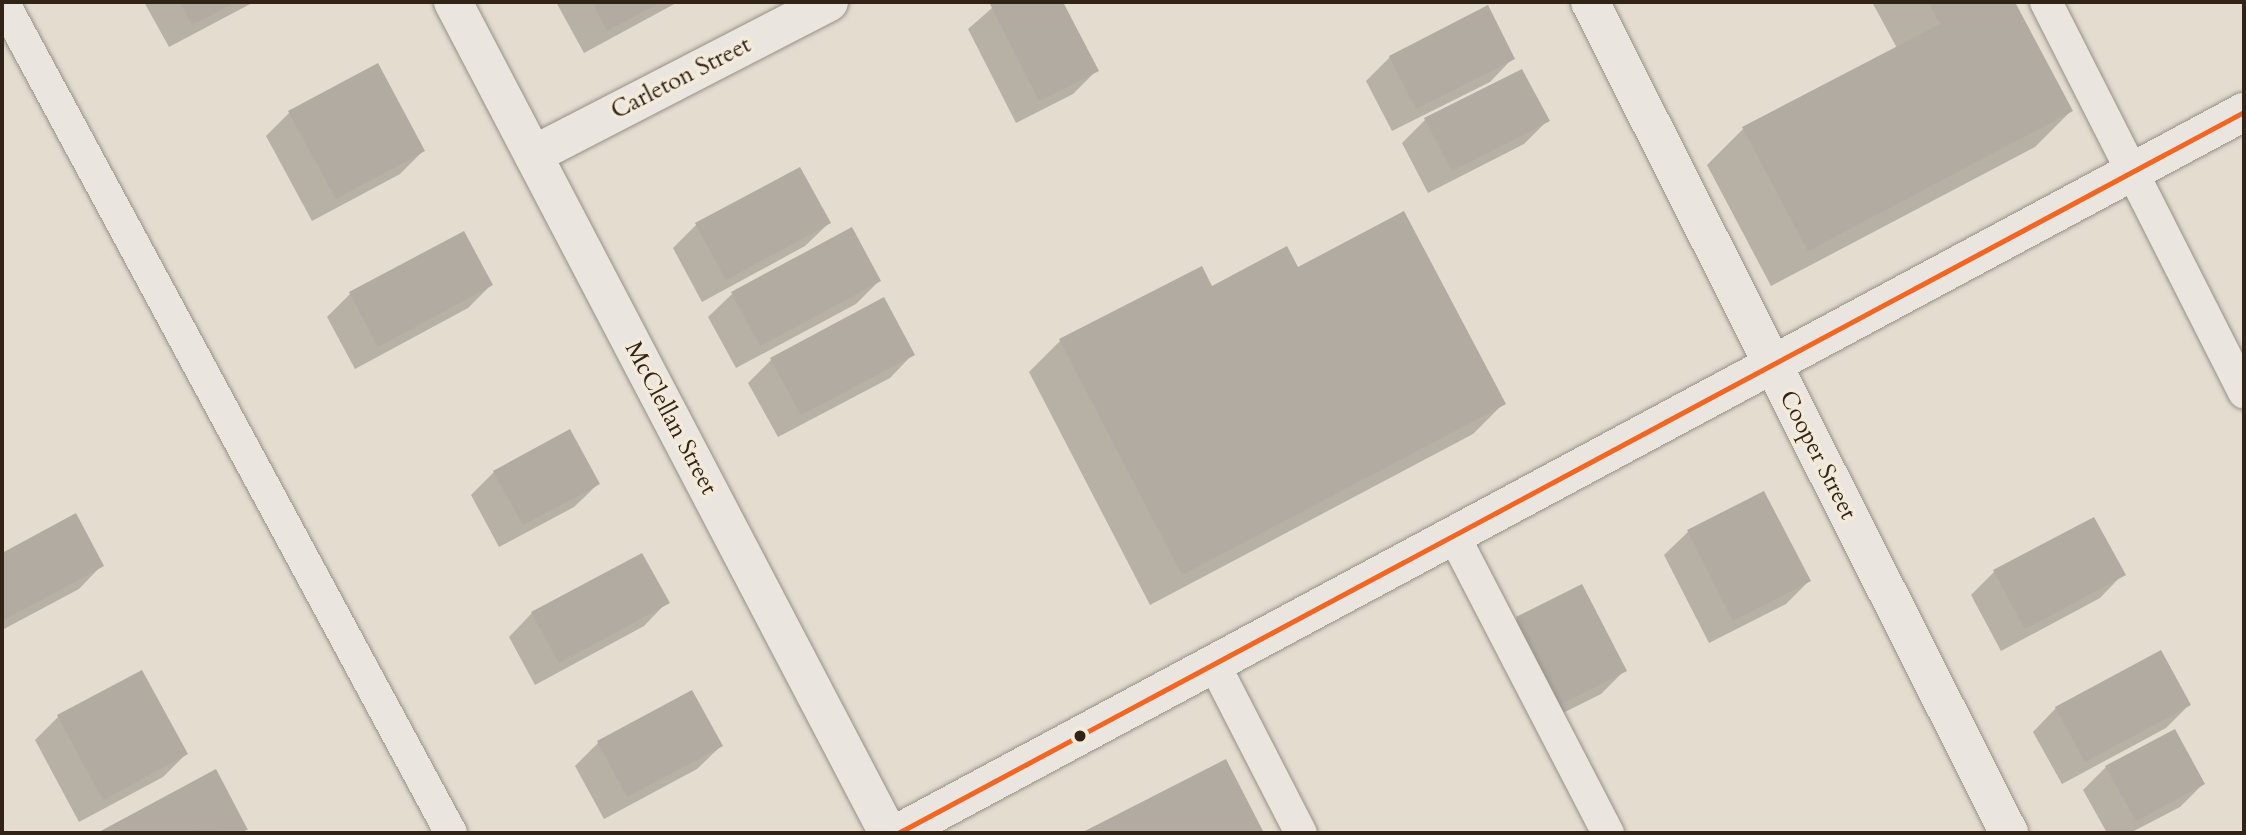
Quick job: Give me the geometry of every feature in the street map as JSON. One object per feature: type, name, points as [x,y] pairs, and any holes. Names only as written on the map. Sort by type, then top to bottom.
[{"type":"street","name":"McClellan Street","points":[[453,2],[888,833]]},
{"type":"street","name":"Carleton Street","points":[[533,155],[829,2]]},
{"type":"street","name":"Cooper Street","points":[[1590,2],[2009,833]]},
{"type":"street","points":[[898,833],[2244,111]]},
{"type":"lane","points":[[3,2],[451,833]]},
{"type":"lane","points":[[2046,2],[2244,393]]},
{"type":"lane","points":[[1454,536],[1608,833]]},
{"type":"lane","points":[[1214,664],[1301,833]]},
{"type":"building","points":[[180,2],[236,2],[192,25]]},
{"type":"building","points":[[592,2],[661,2],[607,31]]},
{"type":"building","points":[[1063,2],[1099,71],[1039,101],[990,4]]},
{"type":"building","points":[[1928,2],[2015,2],[2073,111],[1808,251],[1742,127],[1940,24]]},
{"type":"building","points":[[1488,5],[1515,59],[1416,109],[1389,56]]},
{"type":"building","points":[[378,63],[425,151],[336,199],[288,111]]},
{"type":"building","points":[[1522,69],[1550,121],[1452,171],[1424,118]]},
{"type":"building","points":[[800,167],[831,223],[726,280],[695,223]]},
{"type":"building","points":[[1404,211],[1506,404],[1182,575],[1059,339],[1202,266],[1212,286],[1287,246],[1298,267]]},
{"type":"building","points":[[852,227],[881,281],[760,346],[731,292]]},
{"type":"building","points":[[464,231],[493,285],[378,347],[349,292]]},
{"type":"building","points":[[884,297],[915,355],[801,415],[770,358]]},
{"type":"building","points":[[570,429],[600,484],[523,525],[493,471]]},
{"type":"building","points":[[1764,491],[1811,581],[1733,621],[1687,530]]},
{"type":"building","points":[[76,513],[104,566],[2,621],[2,553]]},
{"type":"building","points":[[2094,517],[2126,575],[2025,629],[1993,570]]},
{"type":"building","points":[[642,553],[670,603],[559,663],[531,612]]},
{"type":"building","points":[[1582,584],[1627,671],[1561,704],[1516,617]]},
{"type":"building","points":[[2161,650],[2191,705],[2085,762],[2055,707]]},
{"type":"building","points":[[142,670],[188,754],[103,800],[57,715]]},
{"type":"building","points":[[692,690],[723,746],[627,797],[597,741]]},
{"type":"building","points":[[2175,729],[2205,784],[2136,821],[2105,766]]},
{"type":"building","points":[[1226,759],[1264,833],[1081,833]]},
{"type":"building","points":[[216,769],[248,830],[97,833]]},
{"type":"transit line","points":[[898,833],[2244,112]]}]
